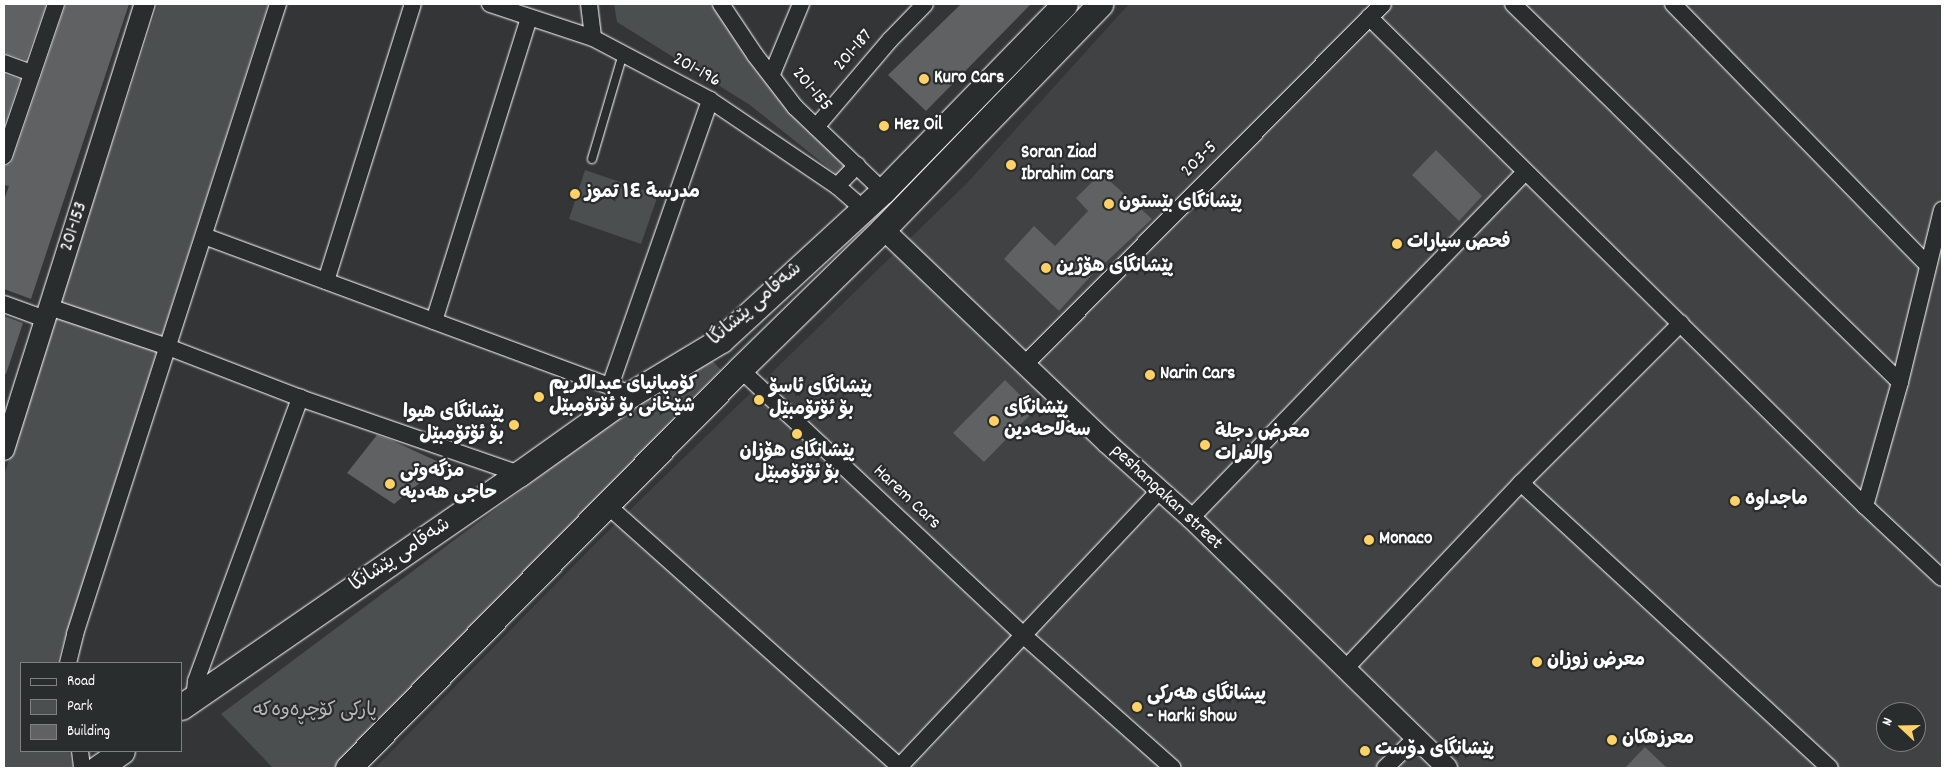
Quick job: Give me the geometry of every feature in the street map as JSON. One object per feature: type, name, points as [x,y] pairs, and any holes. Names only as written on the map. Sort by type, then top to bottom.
[{"type":"main road","name":"شەقامی پێشانگا","points":[[188,702],[519,474],[620,390],[721,340],[883,191],[1065,4]]},
{"type":"main road","name":"شەقامی پێشانگا","points":[[348,768],[740,370],[884,229],[1100,4]]},
{"type":"main road","points":[[721,340],[740,370]]},
{"type":"main road","points":[[98,768],[121,752]]},
{"type":"street","points":[[4,156],[56,4]]},
{"type":"street","name":"201-153","points":[[4,450],[8,423],[47,313],[145,4]]},
{"type":"street","points":[[68,662],[278,4]]},
{"type":"street","points":[[326,281],[413,4]]},
{"type":"street","name":"201-196","points":[[490,4],[593,38],[710,100],[837,186],[863,209]]},
{"type":"street","points":[[590,4],[593,38]]},
{"type":"street","name":"201-155","points":[[720,4],[755,55],[772,74],[795,107],[883,191]]},
{"type":"street","points":[[772,74],[801,4]]},
{"type":"street","name":"201-187","points":[[816,127],[890,40],[925,4]]},
{"type":"street","name":"203-5","points":[[1024,365],[1383,4]]},
{"type":"street","points":[[1513,4],[1900,382]]},
{"type":"street","points":[[1673,4],[1928,265]]},
{"type":"street","points":[[434,321],[529,17]]},
{"type":"street","points":[[1369,17],[1865,506],[1942,578]]},
{"type":"street","points":[[4,63],[32,73]]},
{"type":"street","points":[[204,236],[620,390],[710,100]]},
{"type":"street","points":[[837,186],[857,165]]},
{"type":"street","points":[[1190,518],[1525,172]]},
{"type":"street","points":[[1865,506],[1900,382],[1942,210]]},
{"type":"street","name":"peshangakan street","points":[[884,229],[1024,365],[1190,518],[1447,768]]},
{"type":"street","points":[[4,304],[47,313],[168,347],[300,398],[519,474]]},
{"type":"street","points":[[1344,669],[1521,484],[1681,323]]},
{"type":"street","name":"Harem Cars","points":[[740,370],[1023,635],[1173,768]]},
{"type":"street","points":[[188,702],[300,398]]},
{"type":"street","points":[[1521,484],[1830,768]]},
{"type":"street","points":[[607,505],[900,767],[1160,490]]},
{"type":"street","points":[[1385,768],[1416,738]]},
{"type":"street","points":[[80,752],[82,768]]},
{"type":"lane","points":[[592,159],[624,54]]},
{"type":"shaded area","points":[[1129,4],[1942,4],[1942,768],[375,768],[597,542],[967,183]]},
{"type":"green space","points":[[158,4],[268,4],[57,662],[20,662],[20,752],[69,752],[72,768],[4,768],[4,475]]},
{"type":"green space","points":[[614,4],[711,4],[800,124],[848,163],[840,177],[750,105],[617,22]]},
{"type":"green space","points":[[585,170],[658,195],[641,244],[569,219]]},
{"type":"green space","name":"پارکی کۆچڕەوەکە","points":[[705,353],[721,370],[338,768],[273,768],[221,714]]},
{"type":"building","points":[[4,4],[46,4],[26,60],[4,53]]},
{"type":"building","points":[[66,4],[129,4],[31,299],[4,289],[4,200],[9,186],[4,185],[4,166],[10,164],[13,159]]},
{"type":"building","points":[[961,4],[1031,4],[926,111],[888,75]]},
{"type":"building","points":[[4,74],[20,79],[4,126]]},
{"type":"building","points":[[1436,150],[1482,196],[1459,221],[1412,175]]},
{"type":"building","points":[[1101,173],[1152,219],[1089,278],[1059,311],[1004,259],[1034,226],[1055,246],[1088,211],[1076,198]]},
{"type":"building","points":[[4,316],[23,323],[6,374],[4,374]]},
{"type":"building","name":"پێشانگای سەلاحەدین","points":[[1005,380],[1035,410],[984,462],[953,433]]},
{"type":"building","points":[[377,435],[443,464],[394,504],[347,473]]},
{"type":"building","points":[[1645,747],[1667,768],[1625,768]]},
{"type":"place","name":"Kuro Cars","points":[[924,79]]},
{"type":"place","name":"Hez Oil","points":[[884,126]]},
{"type":"place","name":"Soran Ziad Ibrahim Cars","points":[[1011,165]]},
{"type":"place","name":"مدرسة ١٤ تموز","points":[[575,194]]},
{"type":"place","name":"پێشانگای بێستون","points":[[1109,204]]},
{"type":"place","name":"فحص سيارات","points":[[1397,244]]},
{"type":"place","name":"پێشانگای هۆژین","points":[[1046,268]]},
{"type":"place","name":"Narin Cars","points":[[1150,375]]},
{"type":"place","name":"کۆمپانیای عبدالكريم شێخانی بۆ ئۆتۆمبێل","points":[[539,397]]},
{"type":"place","name":"پێشانگای ئاسۆ بۆ ئۆتۆمبێل","points":[[759,400]]},
{"type":"place","name":"پێشانگای سەلاحەدین","points":[[994,421]]},
{"type":"place","name":"پێشانگای هیوا بۆ ئۆتۆمبێل","points":[[514,425]]},
{"type":"place","name":"پێشانگای هۆزان بۆ ئۆتۆمبێل","points":[[797,434]]},
{"type":"place","name":"معرض دجلة والفرات","points":[[1205,445]]},
{"type":"place","name":"مزگەوتی حاجی هەدیە","points":[[390,484]]},
{"type":"place","name":"ماجداوە","points":[[1735,501]]},
{"type":"place","name":"Monaco","points":[[1369,540]]},
{"type":"place","name":"معرض زوزان","points":[[1537,662]]},
{"type":"place","name":"پیشانگای هەرکی - Harki Show","points":[[1137,707]]},
{"type":"place","name":"معرزهكان","points":[[1612,740]]},
{"type":"place","name":"پێشانگای دۆست","points":[[1365,751]]}]
